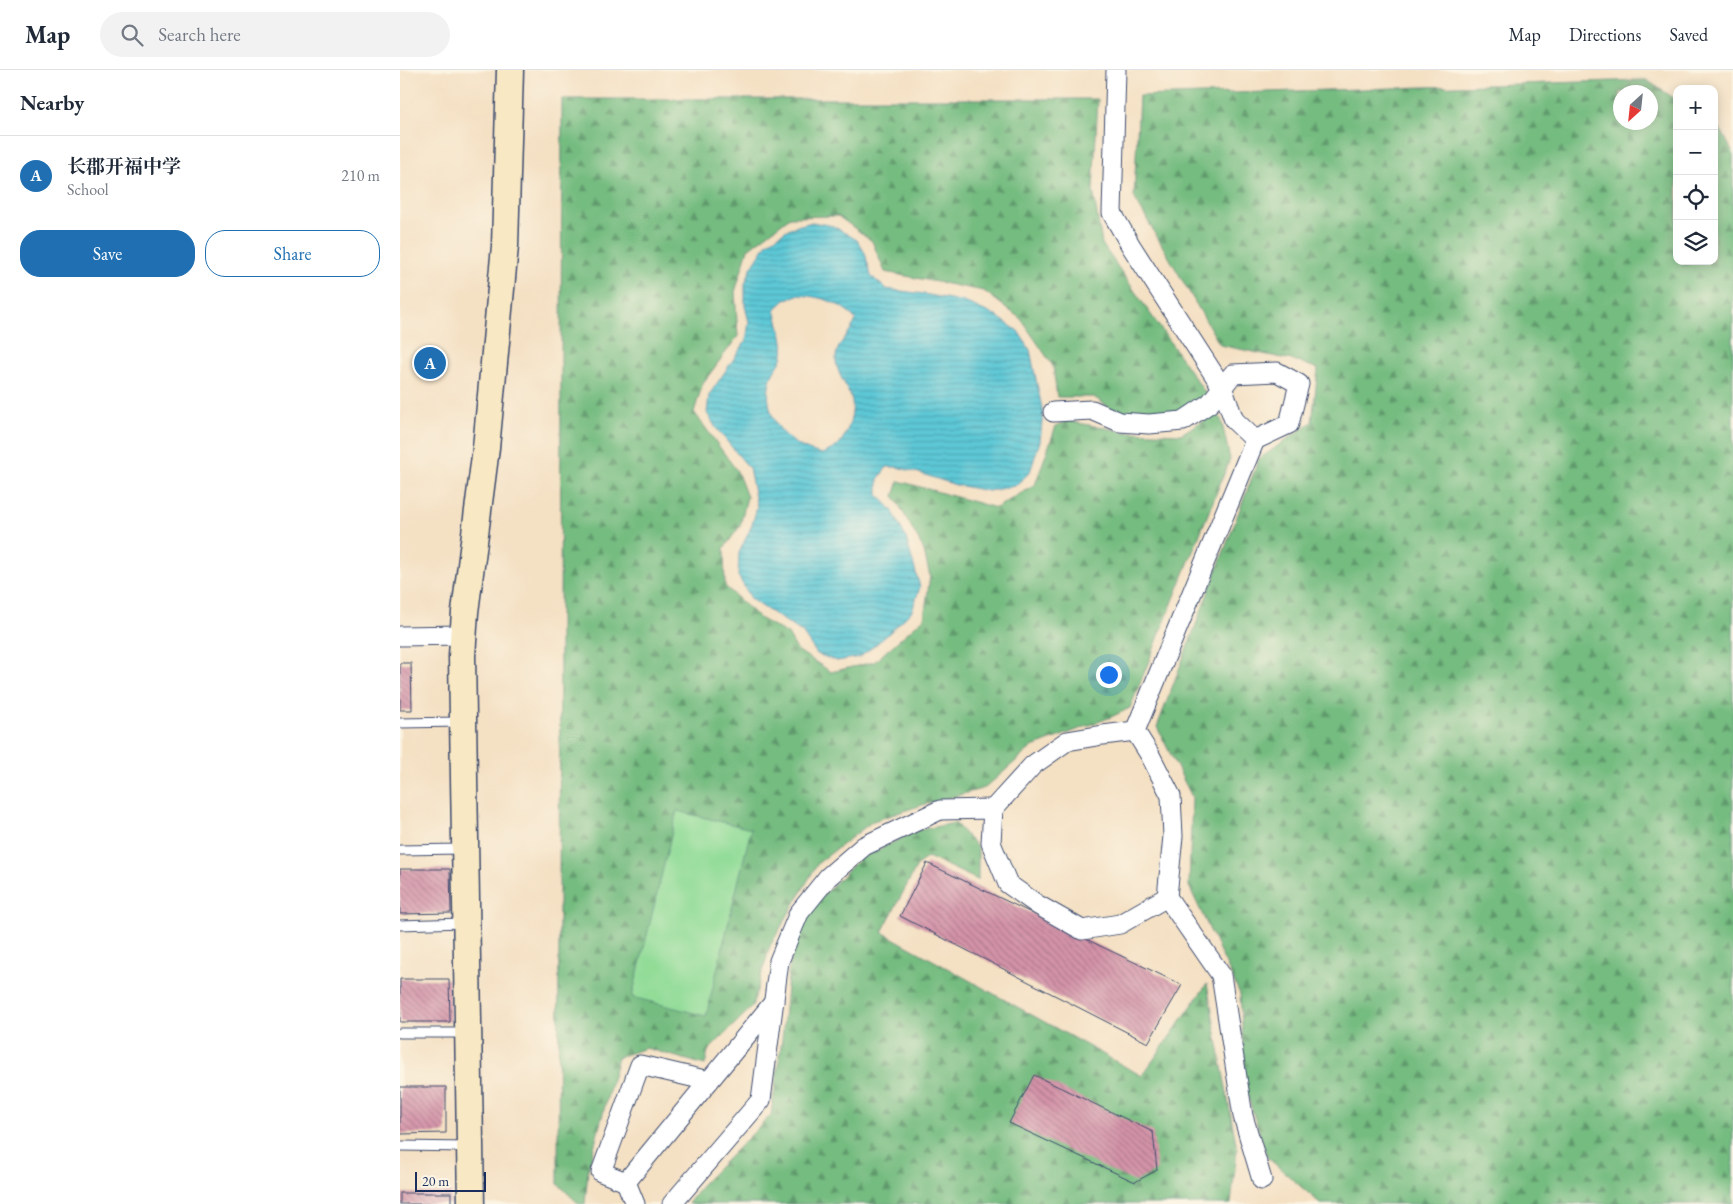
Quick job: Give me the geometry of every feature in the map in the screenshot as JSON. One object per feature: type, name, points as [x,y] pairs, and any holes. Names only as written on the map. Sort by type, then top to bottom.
[{"type":"street","points":[[471,1204],[463,635],[486,448],[505,246],[510,70]]},
{"type":"street","points":[[1116,70],[1112,213],[1131,246],[1222,387],[1234,420],[1255,440]]},
{"type":"street","points":[[1053,412],[1092,410],[1120,422],[1148,424],[1183,421],[1210,404],[1233,374],[1277,372],[1299,384],[1289,424],[1255,440],[1135,731]]},
{"type":"street","points":[[400,636],[463,635]]},
{"type":"street","points":[[1135,731],[1067,742],[1033,765],[993,810],[991,843],[1008,884],[1038,905],[1082,930],[1120,924],[1167,897]]},
{"type":"street","points":[[1135,731],[1171,796],[1173,836],[1167,897],[1221,975],[1243,1116],[1262,1180]]},
{"type":"street","points":[[672,1204],[761,1100],[779,961],[798,913],[828,877],[864,846],[940,810],[993,810]]},
{"type":"street","points":[[626,1182],[774,1002]]},
{"type":"street","points":[[635,1204],[626,1182],[600,1172],[640,1064],[709,1081]]},
{"type":"lane","points":[[400,723],[463,722]]},
{"type":"lane","points":[[400,850],[465,849]]},
{"type":"lane","points":[[400,925],[466,923]]},
{"type":"lane","points":[[400,1033],[469,1033]]},
{"type":"lane","points":[[400,1146],[470,1147]]},
{"type":"green space","points":[[1646,80],[1654,85],[1613,85],[1613,130],[1658,130],[1658,88],[1673,97],[1673,265],[1718,265],[1718,128],[1721,130],[1733,153],[1733,1204],[1321,1204],[1267,1157],[1246,1091],[1240,994],[1189,886],[1192,797],[1157,727],[1259,459],[1312,422],[1318,369],[1297,361],[1220,345],[1134,197],[1139,96]]},
{"type":"green space","points":[[562,99],[1098,99],[1093,190],[1102,244],[1206,394],[1192,404],[1183,414],[1115,412],[1094,397],[1057,397],[1053,366],[1021,319],[984,291],[885,272],[872,241],[838,216],[790,217],[748,249],[735,292],[738,336],[703,383],[694,412],[737,471],[747,497],[740,526],[724,548],[725,586],[759,618],[788,634],[797,650],[831,672],[874,662],[924,618],[930,576],[923,548],[894,496],[899,481],[996,508],[1035,485],[1056,426],[1067,421],[1127,432],[1181,434],[1216,413],[1221,419],[1230,459],[1130,708],[1032,747],[985,788],[873,821],[818,863],[770,946],[752,1007],[708,1051],[705,1065],[646,1048],[618,1057],[588,1170],[585,1204],[579,1204],[558,1184]]},
{"type":"green space","points":[[677,811],[751,829],[706,1016],[632,997]]},
{"type":"green space","points":[[955,823],[978,848],[978,880],[928,857],[918,864],[882,932],[1142,1076],[1207,984],[1237,1149],[1231,1204],[688,1204],[704,1182],[771,1115],[782,1040],[789,967],[805,914],[859,859],[919,830]]},
{"type":"water","points":[[812,222],[833,226],[857,240],[865,253],[871,276],[886,289],[965,302],[998,317],[1018,331],[1030,350],[1043,413],[1040,441],[1030,472],[1015,486],[988,491],[956,485],[897,467],[887,467],[878,479],[878,495],[892,510],[906,538],[920,587],[912,611],[886,636],[860,657],[837,661],[817,654],[802,632],[752,600],[738,576],[739,553],[752,525],[757,507],[749,468],[716,428],[707,413],[709,395],[746,341],[749,322],[745,306],[745,284],[751,268],[767,243],[790,228]],"holes":[[[797,295],[837,304],[856,320],[841,343],[836,357],[839,372],[851,397],[850,424],[840,443],[822,454],[794,443],[779,428],[770,409],[769,389],[771,378],[781,361],[783,352],[783,340],[775,309],[785,300]]]},
{"type":"building","points":[[400,663],[411,663],[412,710],[400,710]]},
{"type":"building","points":[[927,863],[1182,985],[1148,1043],[900,916]]},
{"type":"building","points":[[400,869],[450,869],[451,913],[400,914]]},
{"type":"building","points":[[400,979],[449,979],[450,1022],[400,1022]]},
{"type":"building","points":[[1034,1075],[1153,1132],[1157,1170],[1135,1182],[1009,1123]]},
{"type":"building","points":[[400,1087],[446,1087],[446,1133],[400,1134]]},
{"type":"building","points":[[400,1193],[451,1193],[451,1204],[400,1204]]},
{"type":"place","name":"长郡开福中学","points":[[430,363]]}]
